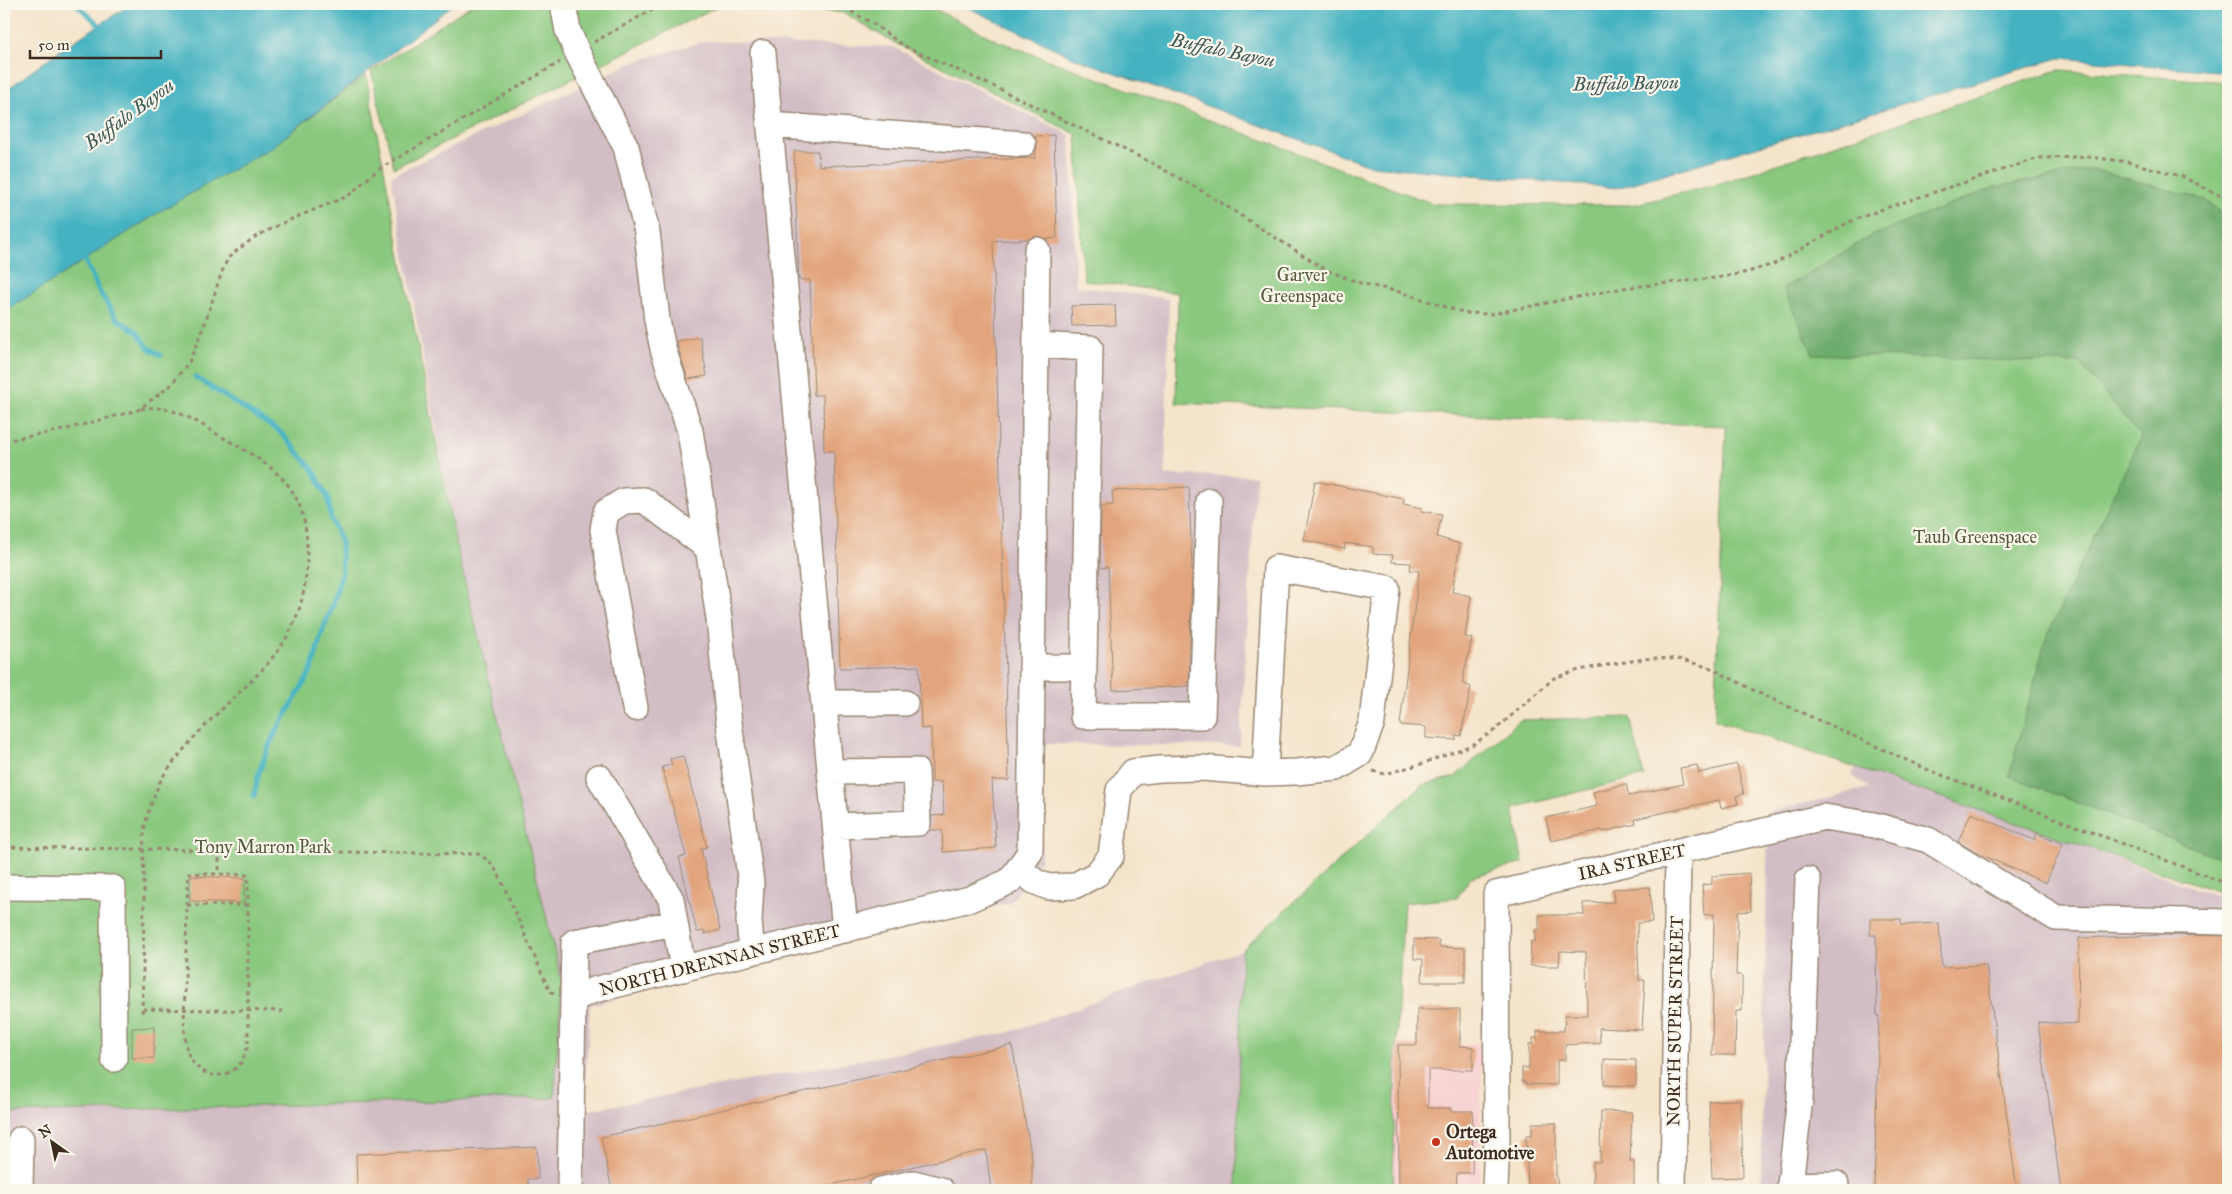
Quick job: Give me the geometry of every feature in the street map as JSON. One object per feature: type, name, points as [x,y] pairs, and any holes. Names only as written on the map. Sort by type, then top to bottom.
[{"type":"street","points":[[563,4],[568,31],[577,52],[626,147],[647,232],[657,320],[671,377],[690,431],[719,618],[728,715],[752,883],[749,921],[752,952]]},
{"type":"street","points":[[763,53],[832,772],[845,930]]},
{"type":"street","points":[[770,125],[1023,144]]},
{"type":"street","points":[[1037,250],[1032,667],[1083,667]]},
{"type":"street","points":[[1036,345],[1090,348],[1082,716],[1202,716],[1209,501]]},
{"type":"street","points":[[635,708],[603,530],[606,512],[624,501],[644,500],[708,548]]},
{"type":"street","points":[[1019,868],[1034,882],[1048,887],[1074,886],[1097,874],[1111,856],[1119,790],[1133,772],[1160,768],[1202,768],[1265,773],[1338,768],[1360,754],[1372,722],[1387,588],[1276,568],[1265,773]]},
{"type":"street","name":"NORTH DRENNAN STREET","points":[[573,999],[594,990],[970,899],[1010,881],[1030,852],[1032,667]]},
{"type":"street","points":[[825,704],[905,703]]},
{"type":"street","points":[[832,772],[916,771],[918,823],[836,826]]},
{"type":"street","points":[[599,777],[671,899],[684,969]]},
{"type":"street","name":"IRA STREET","points":[[1495,1190],[1496,894],[1824,817],[1874,826],[1928,840],[2056,918],[2228,922]]},
{"type":"street","name":"NORTH SUPER STREET","points":[[1673,1190],[1678,851]]},
{"type":"street","points":[[1808,880],[1800,1098],[1790,1188],[1836,1187]]},
{"type":"street","points":[[4,887],[113,888],[114,1059]]},
{"type":"street","points":[[570,1190],[574,942],[675,923]]},
{"type":"street","points":[[20,1139],[20,1190]]},
{"type":"street","points":[[881,1190],[913,1183],[941,1190]]},
{"type":"path","points":[[138,410],[170,386],[188,362],[203,329],[228,258],[240,248],[255,237],[288,221],[348,196],[376,171],[577,52],[657,7],[668,4]]},
{"type":"path","points":[[838,4],[872,23],[904,46],[1152,162],[1204,192],[1326,270],[1360,283],[1400,292],[1466,313],[1491,314],[1623,288],[1723,277],[1748,272],[1774,264],[1849,222],[1883,208],[2039,158],[2090,157],[2128,162],[2181,176],[2220,195],[2228,201]]},
{"type":"path","points":[[4,441],[63,430],[152,407],[174,410],[260,459],[285,480],[298,501],[307,533],[304,600],[294,626],[279,650],[254,679],[195,737],[171,766],[158,786],[147,817],[144,833],[142,1017]]},
{"type":"path","points":[[1356,756],[1368,770],[1385,774],[1420,764],[1472,745],[1495,730],[1554,678],[1579,670],[1622,662],[1651,658],[1678,659],[1711,668],[1766,696],[1926,768],[2228,884]]},
{"type":"path","points":[[4,847],[478,854],[490,861],[498,873],[550,992],[573,999]]},
{"type":"path","points":[[219,850],[219,874]]},
{"type":"path","points":[[188,873],[219,874],[248,876],[248,1044],[242,1062],[235,1069],[218,1076],[200,1070],[189,1055],[186,1045],[185,1009],[188,873]]},
{"type":"path","points":[[187,905],[248,905]]},
{"type":"path","points":[[143,1008],[285,1011]]},
{"type":"shaded area","points":[[705,41],[893,47],[1070,135],[1076,286],[1169,299],[1165,475],[1256,476],[1240,746],[1044,744],[1041,859],[1010,903],[590,1005],[584,1111],[1007,1033],[1242,950],[1236,1189],[1244,1190],[4,1190],[4,1113],[554,1098],[391,176],[633,62]]},
{"type":"shaded area","points":[[1861,760],[2228,901],[2228,1190],[1761,1190],[1768,812],[1869,788],[1851,775]]},
{"type":"shaded area","name":"Ortega Automotive","points":[[1396,1043],[1482,1044],[1479,1190],[1393,1190]]},
{"type":"green space","points":[[473,4],[722,4],[394,168],[371,71]]},
{"type":"green space","name":"Taub Greenspace","points":[[757,4],[925,4],[998,41],[1434,204],[1632,205],[1715,185],[2058,70],[2228,82],[2228,895],[1715,720],[1726,426],[1176,403],[1178,293],[1084,280],[1076,134],[889,40],[844,13]]},
{"type":"green space","name":"Tony Marron Park","points":[[366,75],[456,545],[562,982],[554,1098],[4,1113],[4,312],[164,209],[272,147]]},
{"type":"green space","points":[[2093,169],[2205,200],[2228,220],[2228,861],[2009,776],[2046,638],[2141,437],[2080,363],[1813,354],[1783,288],[1869,237],[1995,187]]},
{"type":"green space","points":[[1630,717],[1644,776],[1513,808],[1523,863],[1471,877],[1457,898],[1404,903],[1396,1043],[1393,1190],[1236,1190],[1242,950],[1422,785],[1455,777],[1520,720]]},
{"type":"water","name":"Buffalo Bayou","points":[[131,4],[454,4],[272,147],[164,209],[4,312],[4,92],[56,53]]},
{"type":"water","name":"Buffalo Bayou","points":[[960,4],[1529,4],[1544,7],[1565,4],[2228,4],[2228,72],[2059,58],[1617,188],[1372,166],[1075,58]]},
{"type":"building","points":[[1054,135],[1057,238],[1046,239],[1037,236],[1028,239],[993,241],[1009,780],[992,780],[996,848],[943,852],[942,830],[930,830],[932,816],[944,815],[942,782],[932,782],[931,728],[921,729],[919,666],[840,668],[834,451],[824,451],[823,395],[814,395],[810,280],[799,280],[794,151],[818,151],[819,166],[1035,158],[1037,145],[1035,136]]},
{"type":"building","points":[[1115,305],[1116,325],[1072,326],[1071,306]]},
{"type":"building","points":[[700,337],[707,376],[688,379],[676,341]]},
{"type":"building","points":[[1315,481],[1404,499],[1403,504],[1422,508],[1421,511],[1442,514],[1437,537],[1460,544],[1452,592],[1471,596],[1465,637],[1472,638],[1462,683],[1471,687],[1461,736],[1456,735],[1456,740],[1426,738],[1426,727],[1400,725],[1419,571],[1410,570],[1411,563],[1392,562],[1393,555],[1373,554],[1373,547],[1344,543],[1345,549],[1304,540]]},
{"type":"building","points":[[1189,487],[1192,568],[1189,686],[1113,690],[1108,567],[1100,568],[1101,506],[1113,505],[1112,491]]},
{"type":"building","points":[[683,756],[707,847],[701,849],[720,930],[705,934],[705,931],[697,932],[679,857],[686,856],[662,767],[672,765],[670,759]]},
{"type":"building","points":[[1737,764],[1744,794],[1736,796],[1738,804],[1721,808],[1719,800],[1635,819],[1636,824],[1551,841],[1546,818],[1597,806],[1593,792],[1626,784],[1629,796],[1683,784],[1680,768],[1697,765],[1699,773]]},
{"type":"building","points":[[1971,813],[2034,840],[2037,833],[2063,844],[2046,883],[1975,852],[1958,842]]},
{"type":"building","points":[[1749,873],[1751,911],[1738,912],[1736,975],[1742,975],[1742,1011],[1736,1011],[1735,1055],[1712,1055],[1714,914],[1704,915],[1702,885],[1712,884],[1712,876]]},
{"type":"building","points":[[190,876],[245,878],[244,903],[190,901]]},
{"type":"building","points":[[1650,887],[1652,922],[1637,923],[1639,980],[1645,980],[1642,1030],[1599,1028],[1600,1043],[1565,1045],[1565,1060],[1557,1060],[1557,1085],[1526,1084],[1526,1082],[1522,1082],[1522,1068],[1529,1068],[1529,1044],[1533,1044],[1533,1038],[1537,1038],[1537,1031],[1564,1031],[1565,1015],[1587,1015],[1586,952],[1560,951],[1559,966],[1530,966],[1531,941],[1535,942],[1535,930],[1539,930],[1539,915],[1584,915],[1583,903],[1614,902],[1613,889]]},
{"type":"building","points":[[1870,919],[1901,919],[1901,925],[1939,923],[1942,967],[1986,965],[2017,1190],[1874,1190],[1879,1015],[1877,1015],[1876,935],[1870,935]]},
{"type":"building","points":[[2166,935],[2228,936],[2228,1190],[2061,1190],[2038,1022],[2078,1024],[2079,938]]},
{"type":"building","points":[[1414,939],[1439,940],[1439,947],[1465,948],[1465,982],[1422,982],[1423,959],[1414,959]]},
{"type":"building","name":"Ortega Automotive","points":[[1417,1009],[1460,1009],[1460,1046],[1473,1047],[1473,1070],[1428,1070],[1428,1108],[1451,1108],[1450,1111],[1473,1111],[1472,1173],[1457,1173],[1456,1190],[1399,1190],[1398,1045],[1417,1045]]},
{"type":"building","points":[[154,1027],[154,1058],[132,1058],[132,1028]]},
{"type":"building","points":[[1012,1045],[1032,1160],[1032,1190],[991,1190],[986,1150],[808,1190],[612,1190],[601,1137]]},
{"type":"building","points":[[1604,1059],[1636,1060],[1636,1086],[1604,1085]]},
{"type":"building","points":[[1741,1100],[1743,1177],[1712,1178],[1709,1101]]},
{"type":"building","points":[[1601,1111],[1632,1112],[1630,1162],[1634,1162],[1634,1190],[1593,1190],[1593,1162],[1600,1162]]},
{"type":"building","points":[[1532,1123],[1556,1123],[1556,1176],[1558,1190],[1528,1190],[1526,1135],[1532,1135]]},
{"type":"building","points":[[537,1147],[538,1179],[528,1179],[528,1190],[357,1190],[356,1154]]},
{"type":"waterway","points":[[76,4],[103,28]]},
{"type":"waterway","points":[[83,256],[99,291],[117,319],[136,331],[149,348],[161,355]]},
{"type":"waterway","points":[[195,377],[279,431],[292,445],[314,471],[328,498],[331,519],[341,542],[342,572],[312,669],[271,741],[259,772],[254,796]]},
{"type":"place","name":"Ortega Automotive","points":[[1436,1142]]},
{"type":"park label","name":"Garver Greenspace","points":[[1302,285]]}]
